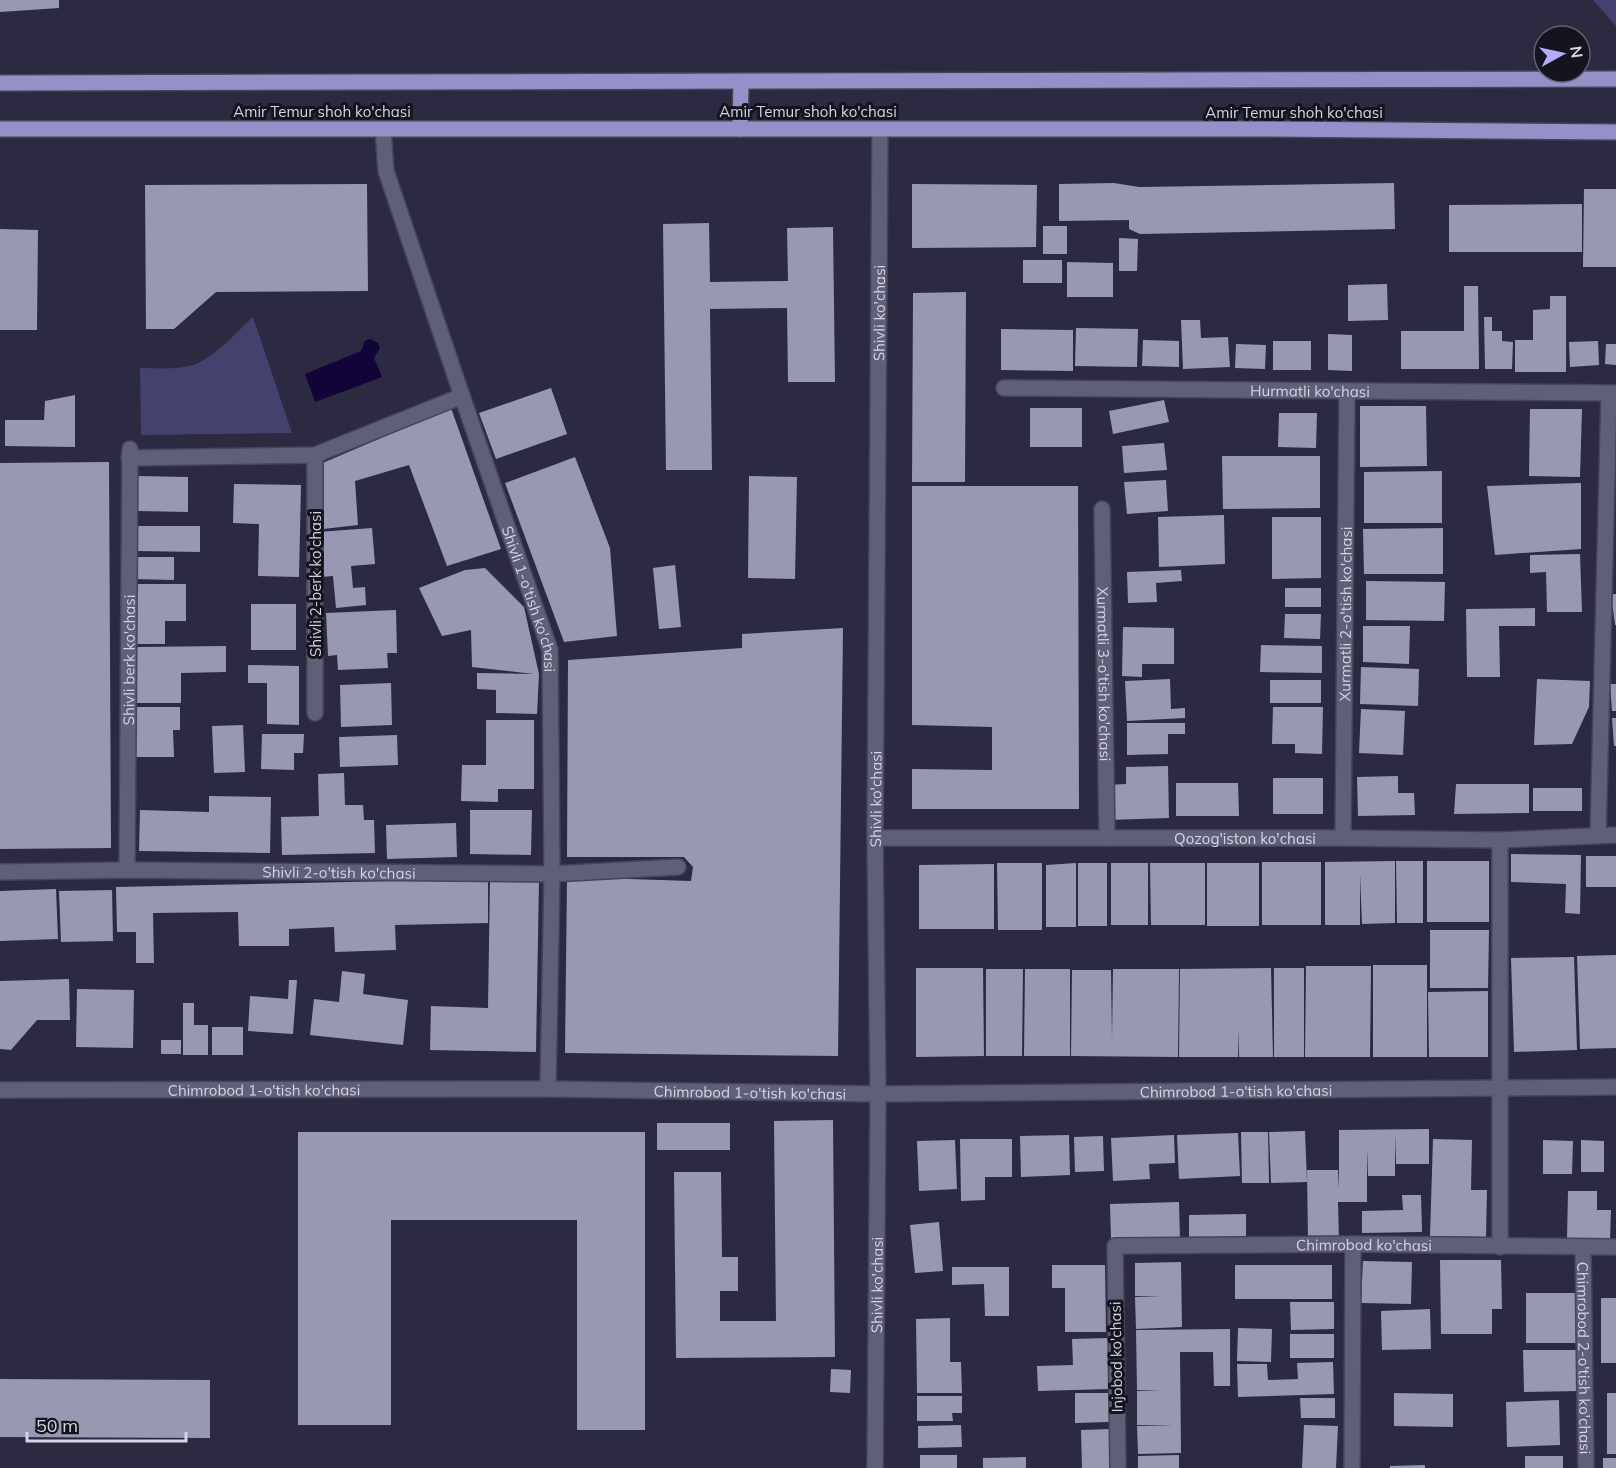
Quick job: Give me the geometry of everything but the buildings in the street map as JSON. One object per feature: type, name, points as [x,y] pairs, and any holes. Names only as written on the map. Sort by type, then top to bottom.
[{"type":"main road","name":"Amir Temur shoh ko'chasi","points":[[0,83],[1616,79]]},
{"type":"main road","points":[[740,129],[741,81]]},
{"type":"main road","name":"Amir Temur shoh ko'chasi","points":[[0,129],[1616,132]]},
{"type":"street","name":"Shivli 1-o'tish ko'chasi","points":[[383,129],[386,171],[550,650],[552,874],[548,1089]]},
{"type":"street","name":"Shivli ko'chasi","points":[[875,1468],[878,1094],[874,838],[880,129]]},
{"type":"street","name":"Hurmatli ko'chasi","points":[[1004,388],[1612,393]]},
{"type":"street","name":"Xurmatli 2-o'tish ko'chasi","points":[[1343,838],[1347,392]]},
{"type":"street","points":[[1598,836],[1612,393]]},
{"type":"street","points":[[315,454],[462,396]]},
{"type":"street","name":"Shivli berk ko'chasi","points":[[127,870],[130,454],[315,454]]},
{"type":"street","name":"Shivli 2-berk ko'chasi","points":[[315,454],[315,713]]},
{"type":"street","name":"Xurmatli 3-o'tish ko'chasi","points":[[1102,509],[1107,838]]},
{"type":"street","name":"Qozog'iston ko'chasi","points":[[874,838],[1500,840],[1616,835]]},
{"type":"street","points":[[1500,840],[1500,1247]]},
{"type":"street","name":"Shivli 2-o'tish ko'chasi","points":[[0,872],[127,870],[552,874],[678,867]]},
{"type":"street","name":"Chimrobod 1-o'tish ko'chasi","points":[[0,1090],[548,1089],[878,1094],[1616,1086]]},
{"type":"street","points":[[1352,1468],[1353,1244]]},
{"type":"street","name":"Chimrobod ko'chasi","points":[[1114,1247],[1353,1244],[1616,1247]]},
{"type":"street","name":"Injobod ko'chasi","points":[[1114,1247],[1118,1468]]},
{"type":"street","name":"Chimrobod 2-o'tish ko'chasi","points":[[1583,1247],[1586,1468]]},
{"type":"shaded area","points":[[1593,0],[1616,0],[1616,26]]},
{"type":"shaded area","points":[[253,317],[292,433],[141,435],[140,368],[174,368],[193,365],[218,350]]},
{"type":"shaded area","points":[[370,339],[378,343],[380,348],[374,358],[382,377],[315,402],[305,374],[361,351],[365,341]]}]
